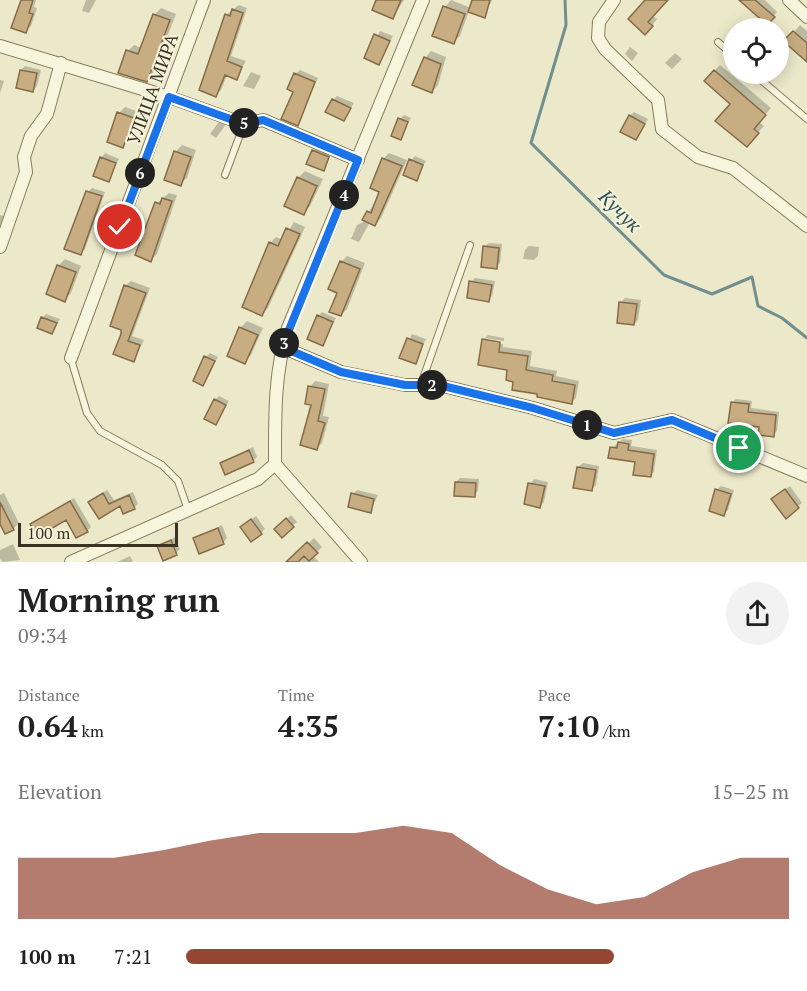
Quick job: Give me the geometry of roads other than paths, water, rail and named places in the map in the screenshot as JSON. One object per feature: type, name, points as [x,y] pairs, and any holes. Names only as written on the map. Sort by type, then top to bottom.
[{"type":"street","name":"УЛИЦА МИРА","points":[[71,358],[204,0]]},
{"type":"street","points":[[361,562],[276,464],[275,392],[282,347],[423,0]]},
{"type":"street","points":[[615,0],[600,22],[598,38],[605,49],[658,100],[662,129],[698,157],[733,168],[807,226]]},
{"type":"street","points":[[789,0],[807,17]]},
{"type":"street","points":[[0,46],[169,97],[244,124],[263,120],[358,160]]},
{"type":"street","points":[[0,247],[26,172],[24,157],[31,136],[47,114],[61,63]]},
{"type":"street","points":[[282,347],[341,372],[405,385],[439,385],[533,408],[614,433],[672,420],[807,476]]},
{"type":"street","points":[[71,562],[258,479],[276,464]]},
{"type":"lane","points":[[718,42],[723,46]]},
{"type":"lane","points":[[766,84],[807,119]]},
{"type":"lane","points":[[225,175],[244,124]]},
{"type":"lane","points":[[421,385],[470,245]]},
{"type":"lane","points":[[71,358],[87,413],[100,431],[162,465],[178,481],[188,510]]},
{"type":"waterway","name":"Кучук","points":[[565,0],[566,25],[531,143],[664,275],[712,294],[752,277],[758,306],[782,318],[807,338]]}]
